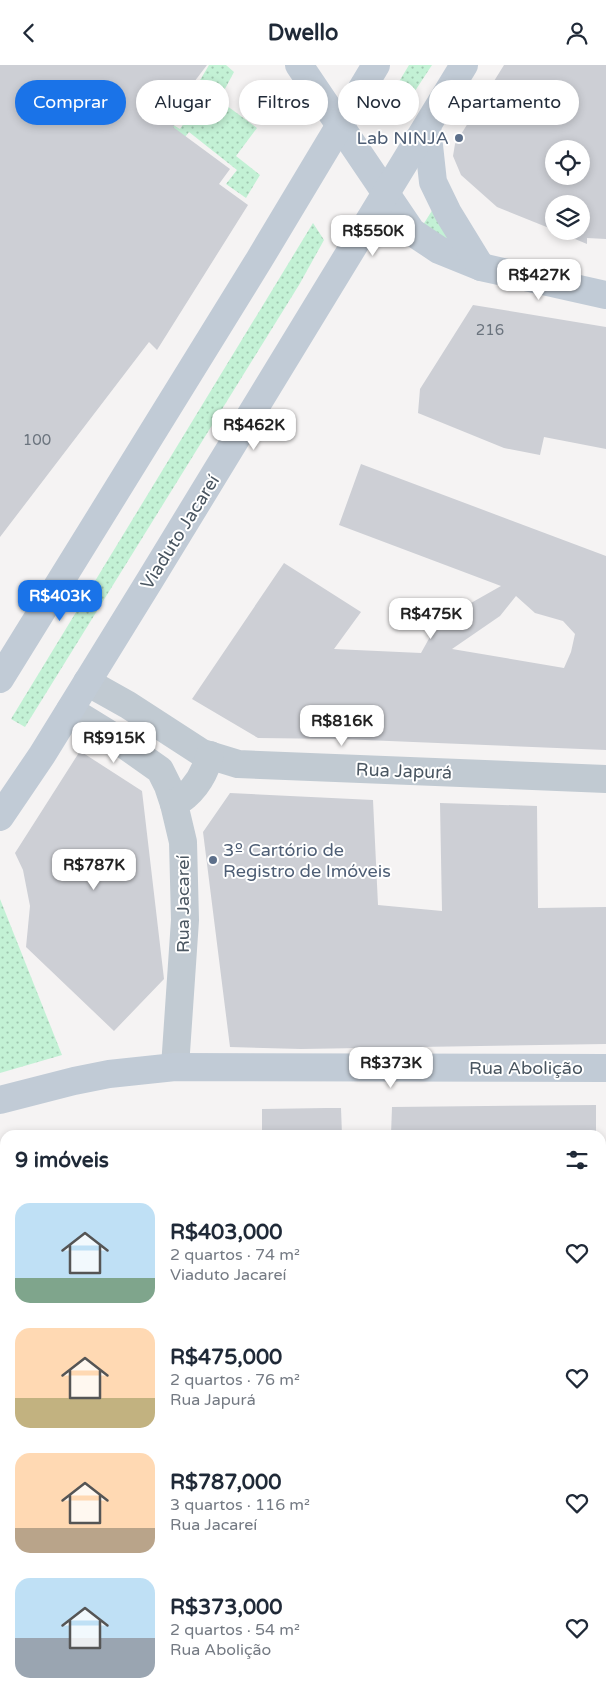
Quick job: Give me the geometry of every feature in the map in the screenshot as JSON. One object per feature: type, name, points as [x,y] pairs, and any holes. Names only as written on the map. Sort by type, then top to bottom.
[{"type":"main road","points":[[300,65],[338,122]]},
{"type":"main road","points":[[367,80],[376,65]]},
{"type":"main road","name":"Viaduto Jacareí","points":[[0,817],[70,710],[323,300],[464,65]]},
{"type":"main road","points":[[0,679],[259,260],[340,125],[412,232],[440,250],[481,267],[606,295]]},
{"type":"main road","points":[[427,127],[433,182],[448,213],[481,267]]},
{"type":"main road","name":"Rua Abolição","points":[[0,1101],[74,1081],[109,1074],[175,1067],[606,1068]]},
{"type":"street","name":"Rua Japurá","points":[[87,682],[128,705],[202,753],[238,764],[606,779]]},
{"type":"street","points":[[109,734],[128,705]]},
{"type":"street","points":[[70,710],[109,734],[160,770],[168,785],[174,804],[186,797],[200,781],[206,771],[210,755]]},
{"type":"street","name":"Rua Jacareí","points":[[174,804],[183,842],[185,920],[175,1067]]},
{"type":"green space","points":[[209,65],[226,65],[234,72],[229,81],[200,80]]},
{"type":"green space","points":[[409,65],[432,65],[419,85],[419,80],[400,80]]},
{"type":"green space","points":[[229,107],[239,115],[239,125],[253,125],[257,128],[236,156],[260,175],[246,198],[226,184],[237,170],[189,132],[178,146],[171,125],[180,129],[183,125],[229,125]]},
{"type":"green space","points":[[433,209],[457,246],[421,228]]},
{"type":"green space","points":[[313,223],[324,240],[299,285],[25,727],[11,719]]},
{"type":"green space","points":[[0,899],[62,1055],[0,1073]]},
{"type":"building","points":[[0,65],[207,65],[196,80],[136,80],[136,125],[174,125],[173,127],[230,169],[219,184],[248,205],[157,350],[149,342],[0,537]]},
{"type":"building","points":[[504,65],[606,65],[606,239],[590,238],[590,195],[545,195],[545,226],[497,207],[461,175],[453,156],[455,144],[467,125],[579,125],[579,80],[495,80]]},
{"type":"building","points":[[577,240],[587,240],[587,244]]},
{"type":"building","points":[[473,305],[606,327],[606,449],[544,437],[540,455],[504,448],[418,413],[420,389]]},
{"type":"building","points":[[361,464],[606,556],[606,750],[341,739],[258,738],[192,699],[284,563],[361,612],[334,649],[421,653],[431,635],[448,616],[501,586],[339,525]],"holes":[[[516,596],[535,613],[563,621],[575,634],[571,652],[564,668],[452,649],[500,616]]]},
{"type":"building","points":[[80,751],[142,791],[164,979],[114,1031],[26,947],[30,906],[23,870],[15,853]]},
{"type":"building","points":[[230,793],[373,800],[378,905],[442,911],[440,803],[537,806],[538,908],[606,907],[606,1044],[301,1049],[230,1047],[203,832]]},
{"type":"building","points":[[596,1105],[596,1130],[391,1130],[392,1107]]},
{"type":"building","points":[[341,1108],[342,1130],[262,1130],[262,1109]]},
{"type":"place","name":"Lab NINJA","points":[[459,138]]},
{"type":"place","name":"3º Cartório de Registro de Imóveis","points":[[213,860]]}]
